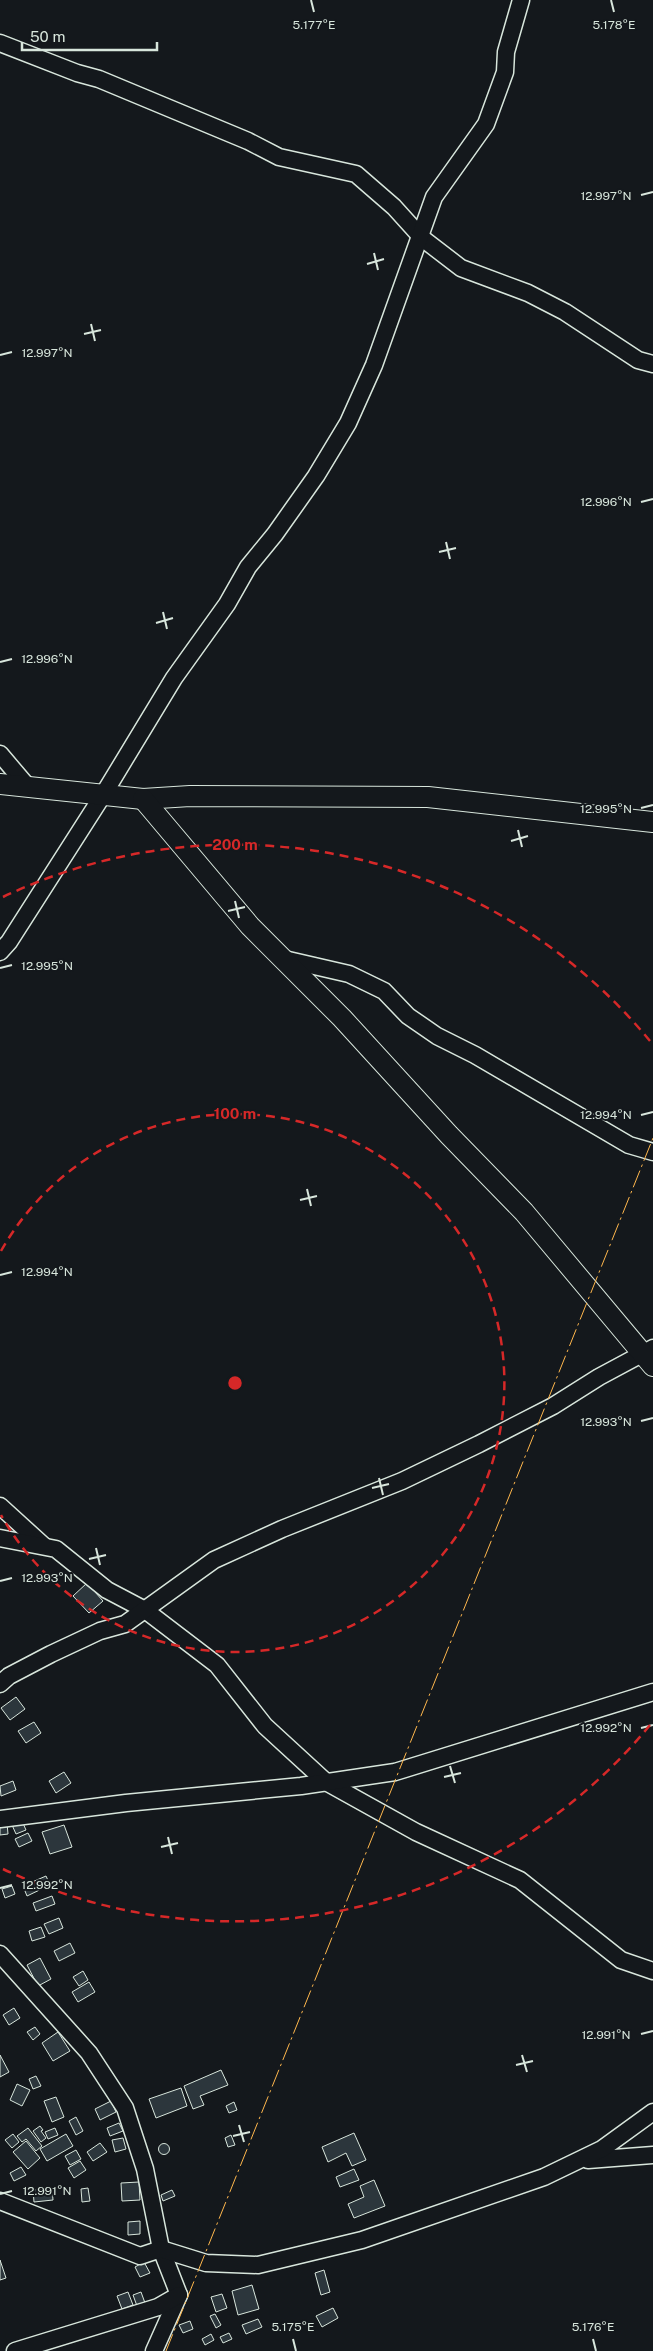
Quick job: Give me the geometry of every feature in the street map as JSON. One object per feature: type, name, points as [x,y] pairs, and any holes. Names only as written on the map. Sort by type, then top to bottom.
[{"type":"street","points":[[0,952],[9,942],[103,795],[174,678],[227,604],[248,567],[275,534],[316,476],[348,423],[374,365],[422,238],[434,197],[486,124],[505,72],[506,52],[521,0]]},
{"type":"street","points":[[0,43],[76,74],[99,79],[248,141],[279,157],[356,174],[394,207],[422,238],[461,268],[528,293],[564,312],[638,360],[653,364]]},
{"type":"street","points":[[0,754],[28,787]]},
{"type":"street","points":[[0,784],[143,799],[190,796],[411,796],[653,822]]},
{"type":"street","points":[[0,1684],[8,1676],[51,1654],[100,1631],[125,1624],[214,1560],[282,1529],[411,1476],[553,1406],[599,1377],[649,1356],[524,1212],[449,1135],[342,1018],[250,926],[143,799]]},
{"type":"street","points":[[284,959],[349,974],[384,991],[408,1016],[437,1036],[474,1055],[629,1145],[653,1152]]},
{"type":"street","points":[[0,1506],[45,1547]]},
{"type":"street","points":[[0,1538],[56,1549],[108,1590],[145,1610],[217,1665],[265,1726],[326,1782],[416,1832],[520,1880],[621,1960],[653,1971]]},
{"type":"street","points":[[0,1819],[326,1782],[396,1772],[653,1692]]},
{"type":"street","points":[[0,1954],[90,2053],[125,2108],[145,2170],[160,2249],[179,2295],[154,2351]]},
{"type":"street","points":[[0,2201],[140,2256],[160,2249],[206,2263],[258,2265],[362,2240],[544,2177],[602,2149],[653,2112]]},
{"type":"street","points":[[576,2162],[618,2156],[653,2155]]},
{"type":"street","points":[[15,2351],[47,2346],[158,2307],[179,2295]]},
{"type":"building","points":[[87,1583],[103,1601],[89,1613],[73,1596]]},
{"type":"building","points":[[16,1697],[25,1709],[10,1720],[1,1708]]},
{"type":"building","points":[[34,1722],[41,1733],[26,1743],[18,1731]]},
{"type":"building","points":[[64,1772],[71,1783],[56,1793],[49,1781]]},
{"type":"building","points":[[13,1781],[16,1790],[1,1796],[0,1786]]},
{"type":"building","points":[[22,1821],[26,1830],[16,1834],[12,1825]]},
{"type":"building","points":[[7,1823],[8,1834],[0,1835],[0,1824]]},
{"type":"building","points":[[64,1825],[72,1847],[50,1854],[42,1832]]},
{"type":"building","points":[[28,1833],[32,1841],[19,1847],[15,1839]]},
{"type":"building","points":[[46,1876],[50,1885],[27,1896],[23,1886]]},
{"type":"building","points":[[12,1886],[15,1894],[5,1898],[2,1889]]},
{"type":"building","points":[[52,1896],[55,1904],[36,1911],[33,1903]]},
{"type":"building","points":[[59,1918],[63,1928],[49,1934],[44,1924]]},
{"type":"building","points":[[41,1927],[45,1937],[32,1941],[29,1931]]},
{"type":"building","points":[[70,1943],[75,1953],[59,1961],[54,1951]]},
{"type":"building","points":[[40,1958],[51,1979],[38,1986],[27,1965]]},
{"type":"building","points":[[83,1971],[88,1980],[79,1986],[73,1977]]},
{"type":"building","points":[[89,1982],[95,1992],[78,2002],[72,1992]]},
{"type":"building","points":[[14,2008],[20,2018],[9,2025],[3,2015]]},
{"type":"building","points":[[35,2027],[40,2034],[33,2040],[27,2032]]},
{"type":"building","points":[[58,2032],[70,2051],[53,2061],[42,2043]]},
{"type":"building","points":[[0,2055],[9,2072],[0,2077]]},
{"type":"building","points":[[221,2070],[228,2085],[200,2096],[204,2105],[193,2109],[184,2086]]},
{"type":"building","points":[[36,2076],[41,2086],[33,2089],[29,2079]]},
{"type":"building","points":[[17,2084],[30,2090],[22,2106],[10,2100]]},
{"type":"building","points":[[181,2088],[187,2106],[156,2118],[149,2099]]},
{"type":"building","points":[[56,2097],[64,2117],[52,2122],[44,2101]]},
{"type":"building","points":[[111,2101],[116,2112],[100,2120],[95,2109]]},
{"type":"building","points":[[234,2102],[237,2110],[229,2113],[226,2106]]},
{"type":"building","points":[[76,2117],[83,2131],[76,2135],[69,2121]]},
{"type":"building","points":[[119,2123],[123,2131],[110,2136],[107,2128]]},
{"type":"building","points":[[40,2126],[46,2138],[41,2142],[33,2131]]},
{"type":"building","points":[[28,2128],[42,2146],[36,2151],[26,2139],[22,2142],[17,2136]]},
{"type":"building","points":[[55,2128],[58,2135],[48,2139],[45,2132]]},
{"type":"building","points":[[354,2133],[366,2160],[352,2166],[346,2153],[328,2162],[322,2147]]},
{"type":"building","points":[[13,2134],[19,2142],[12,2148],[5,2140]]},
{"type":"building","points":[[66,2134],[73,2146],[47,2161],[40,2149]]},
{"type":"building","points":[[231,2135],[235,2145],[228,2147],[225,2138]]},
{"type":"building","points":[[123,2138],[126,2149],[115,2152],[112,2140]]},
{"type":"building","points":[[26,2141],[40,2158],[28,2169],[13,2152]]},
{"type":"building","points":[[100,2143],[107,2152],[93,2161],[87,2152]]},
{"type":"building","points":[[164,2143],[170,2149],[164,2155],[158,2149]]},
{"type":"building","points":[[76,2150],[81,2159],[70,2165],[65,2156]]},
{"type":"building","points":[[80,2161],[86,2170],[74,2178],[68,2168]]},
{"type":"building","points":[[21,2167],[26,2175],[14,2181],[10,2173]]},
{"type":"building","points":[[354,2169],[359,2180],[340,2187],[336,2177]]},
{"type":"building","points":[[374,2180],[385,2206],[354,2218],[348,2204],[364,2197],[360,2186]]},
{"type":"building","points":[[139,2182],[140,2200],[122,2201],[121,2183]]},
{"type":"building","points":[[52,2188],[53,2200],[34,2202],[33,2190]]},
{"type":"building","points":[[88,2188],[90,2201],[82,2202],[81,2189]]},
{"type":"building","points":[[172,2190],[175,2196],[163,2201],[161,2195]]},
{"type":"building","points":[[140,2221],[140,2234],[128,2235],[128,2222]]},
{"type":"building","points":[[0,2260],[6,2278],[0,2280]]},
{"type":"building","points":[[144,2262],[150,2273],[140,2277],[135,2267]]},
{"type":"building","points":[[324,2270],[330,2292],[321,2295],[315,2273]]},
{"type":"building","points":[[252,2285],[259,2309],[238,2315],[232,2291]]},
{"type":"building","points":[[128,2292],[133,2305],[122,2309],[117,2296]]},
{"type":"building","points":[[141,2292],[145,2303],[137,2306],[133,2295]]},
{"type":"building","points":[[222,2294],[227,2308],[216,2312],[211,2297]]},
{"type":"building","points":[[333,2308],[338,2318],[322,2327],[316,2316]]},
{"type":"building","points":[[215,2314],[221,2325],[216,2328],[210,2316]]},
{"type":"building","points":[[258,2319],[262,2327],[246,2334],[242,2325]]},
{"type":"building","points":[[190,2321],[193,2329],[183,2333],[179,2325]]},
{"type":"building","points":[[229,2333],[232,2339],[223,2343],[220,2337]]},
{"type":"building","points":[[211,2334],[214,2340],[205,2345],[202,2339]]},
{"type":"power","points":[[166,2351],[653,1138]]}]
